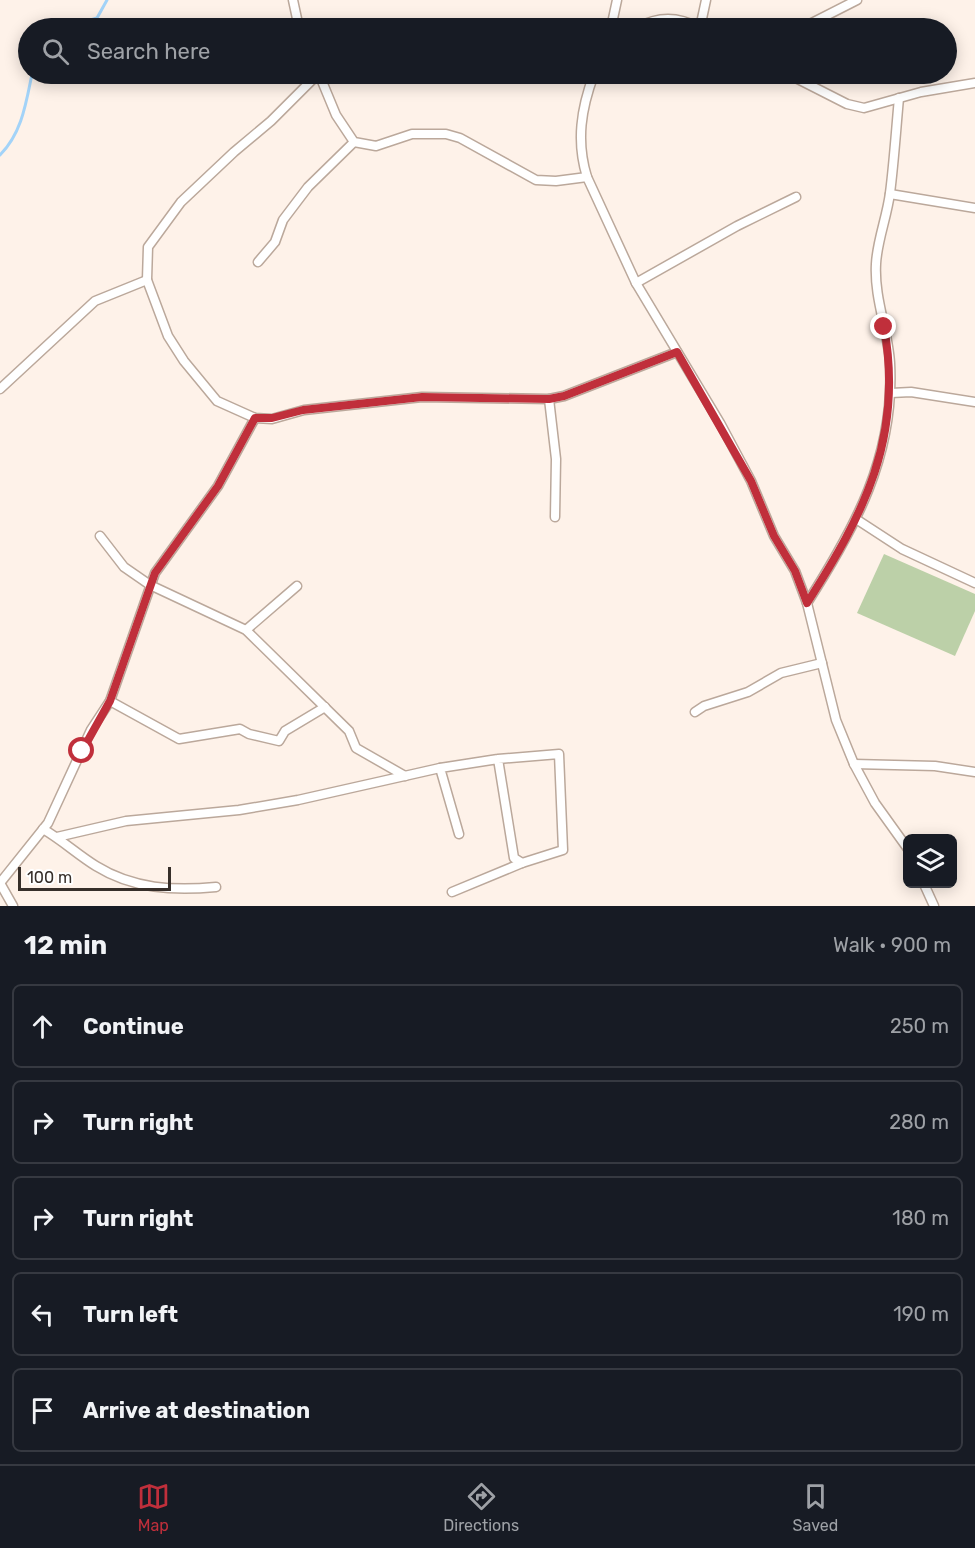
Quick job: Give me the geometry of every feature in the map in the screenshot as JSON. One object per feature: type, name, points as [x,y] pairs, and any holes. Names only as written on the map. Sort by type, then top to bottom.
[{"type":"street","points":[[293,0],[297,18]]},
{"type":"street","points":[[613,18],[617,0]]},
{"type":"street","points":[[702,18],[706,0]]},
{"type":"street","points":[[821,18],[856,0]]},
{"type":"street","points":[[808,84],[847,104],[864,108],[898,98],[975,83]]},
{"type":"street","points":[[308,84],[271,121],[181,202],[148,247],[147,280],[168,336],[217,401],[255,418],[272,418],[303,410],[422,397],[549,399],[564,396],[677,352]]},
{"type":"street","points":[[322,84],[336,115],[354,142],[376,146],[412,134],[446,134],[460,138],[536,180],[556,181],[587,177]]},
{"type":"street","points":[[591,84],[581,119],[582,160],[587,177],[636,283],[751,481],[774,536],[795,571],[807,603],[836,720],[854,764],[875,803],[903,842]]},
{"type":"street","points":[[807,603],[843,549],[877,468],[888,420],[891,393],[889,352],[876,287],[876,263],[890,194],[898,98]]},
{"type":"street","points":[[258,262],[275,242],[283,220],[308,187],[354,142]]},
{"type":"street","points":[[890,194],[975,208]]},
{"type":"street","points":[[636,283],[737,226],[796,197]]},
{"type":"street","points":[[0,390],[95,300],[147,280]]},
{"type":"street","points":[[891,393],[911,392],[975,402]]},
{"type":"street","points":[[549,399],[556,459],[555,517]]},
{"type":"street","points":[[13,906],[0,883],[43,829],[74,770],[91,730],[110,701],[150,585],[163,560],[218,486],[255,418]]},
{"type":"street","points":[[856,519],[902,549],[975,583]]},
{"type":"street","points":[[100,536],[124,567],[150,585],[246,630],[349,731],[356,748],[405,776]]},
{"type":"street","points":[[246,630],[297,586]]},
{"type":"street","points":[[695,712],[704,706],[748,692],[782,673],[822,663]]},
{"type":"street","points":[[110,701],[179,739],[240,729],[249,734],[279,741],[285,732],[325,707]]},
{"type":"street","points":[[57,837],[126,821],[238,810],[298,801],[440,768],[498,759],[559,754],[563,850],[522,863],[453,892]]},
{"type":"street","points":[[498,759],[513,858],[522,863]]},
{"type":"street","points":[[854,764],[935,766],[975,772]]},
{"type":"street","points":[[440,768],[459,834]]},
{"type":"street","points":[[43,829],[95,865],[123,881],[151,888],[216,887]]},
{"type":"street","points":[[926,888],[934,906]]},
{"type":"green space","points":[[884,554],[975,594],[975,611],[955,656],[857,613]]},
{"type":"waterway","points":[[97,18],[107,0]]},
{"type":"waterway","points":[[0,155],[18,127],[30,84]]},
{"type":"route","points":[[82,751],[91,730],[110,701],[155,573],[218,486],[255,418],[272,418],[303,410],[422,397],[549,399],[564,396],[677,352],[720,423],[751,481],[774,536],[795,571],[807,603],[843,549],[877,468],[888,420],[891,393],[889,352],[884,327]]}]
